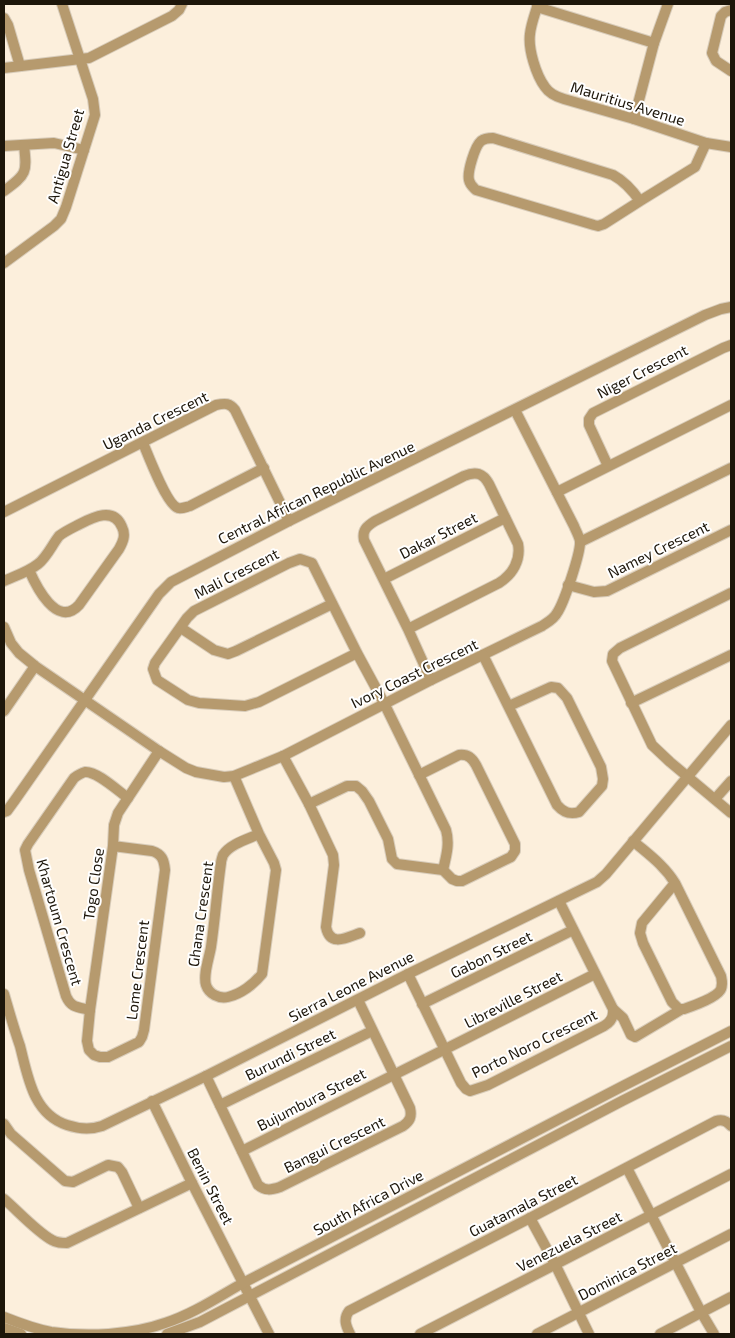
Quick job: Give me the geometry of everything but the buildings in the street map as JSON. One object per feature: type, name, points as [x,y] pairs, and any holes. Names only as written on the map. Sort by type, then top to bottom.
[{"type":"street","name":"Antigua Street","points":[[4,263],[61,219],[94,119],[93,99],[62,4]]},
{"type":"street","points":[[4,68],[90,57],[166,19],[176,13],[182,4]]},
{"type":"street","points":[[634,119],[654,43],[668,4]]},
{"type":"street","points":[[537,5],[654,43]]},
{"type":"street","name":"Mauritius Avenue","points":[[537,5],[530,33],[530,44],[538,74],[545,87],[553,95],[706,143],[731,147]]},
{"type":"street","points":[[731,10],[725,12],[722,16],[712,53],[716,60],[731,71]]},
{"type":"street","points":[[4,18],[8,25],[20,66]]},
{"type":"street","points":[[640,201],[632,190],[613,175],[493,138],[485,139],[479,144],[469,172],[469,181],[476,190],[594,226],[604,224],[695,167],[706,143]]},
{"type":"street","points":[[4,146],[54,143],[84,150]]},
{"type":"street","points":[[4,191],[20,179],[24,172],[26,164],[24,145]]},
{"type":"street","name":"Central African Republic Avenue","points":[[4,812],[15,800],[164,587],[180,576],[289,521],[705,315],[731,307]]},
{"type":"street","name":"Niger Crescent","points":[[608,466],[590,430],[589,419],[593,413],[731,345]]},
{"type":"street","name":"Uganda Crescent","points":[[4,512],[216,405],[228,404],[236,410],[289,521]]},
{"type":"street","points":[[557,492],[731,405]]},
{"type":"street","points":[[516,410],[574,526],[580,542],[731,468]]},
{"type":"street","points":[[143,443],[168,497],[178,508],[190,506],[264,468]]},
{"type":"street","points":[[408,629],[499,582],[510,575],[515,566],[519,548],[516,540],[489,484],[484,476],[477,472],[469,473],[375,521],[365,528],[363,536],[431,680]]},
{"type":"street","points":[[4,581],[29,570],[44,559],[62,534],[93,518],[107,515],[117,520],[123,528],[123,542],[119,550],[73,611],[62,611],[49,603],[40,592],[29,570]]},
{"type":"street","name":"Dakar Street","points":[[384,579],[505,518]]},
{"type":"street","name":"Namey Crescent","points":[[568,585],[594,592],[607,591],[731,530]]},
{"type":"street","name":"Ivory Coast Crescent","points":[[85,700],[186,768],[196,772],[224,777],[234,776],[283,756],[384,703],[550,621],[558,612],[578,558],[580,542]]},
{"type":"street","name":"Mali Crescent","points":[[357,653],[246,706],[199,703],[188,700],[157,680],[153,669],[155,663],[194,611],[289,563],[300,559],[312,563],[384,703],[448,837],[447,855],[443,870]]},
{"type":"street","points":[[731,593],[624,646],[615,652],[612,658],[612,664],[652,745],[731,813]]},
{"type":"street","points":[[181,628],[214,650],[228,654],[332,604]]},
{"type":"street","points":[[4,627],[16,650],[35,666],[85,700]]},
{"type":"street","points":[[483,655],[557,805],[562,811],[569,813],[579,812],[602,786],[603,775],[601,767],[567,698],[558,688],[551,687],[509,706]]},
{"type":"street","points":[[631,703],[731,655]]},
{"type":"street","points":[[4,710],[35,666]]},
{"type":"street","name":"Sierra Leone Avenue","points":[[4,994],[7,1016],[33,1091],[42,1108],[53,1119],[73,1127],[96,1128],[206,1076],[601,879],[731,725]]},
{"type":"street","name":"Togo Close","points":[[90,1010],[113,846],[114,825],[118,813],[159,751]]},
{"type":"street","points":[[309,804],[347,786],[356,786],[369,801],[388,839],[392,859],[396,864],[443,870],[452,879],[457,881],[466,880],[511,856],[515,850],[515,844],[476,765],[469,757],[464,754],[454,757],[419,775]]},
{"type":"street","points":[[283,756],[309,804],[333,855],[334,864],[326,927],[328,933],[334,939],[339,940],[360,933]]},
{"type":"street","name":"Khartoum Crescent","points":[[90,1010],[68,1003],[29,870],[25,850],[74,778],[81,773],[88,772],[94,774],[128,798]]},
{"type":"street","name":"Ghana Crescent","points":[[234,776],[274,863],[276,870],[262,974],[248,988],[230,997],[222,998],[210,992],[206,986],[221,864],[224,854],[235,845],[260,834]]},
{"type":"street","points":[[716,799],[731,781]]},
{"type":"street","points":[[613,1009],[623,1018],[631,1035],[635,1037],[682,1009],[717,994],[721,990],[722,984],[721,976],[674,883],[665,869],[633,841]]},
{"type":"street","name":"Lome Crescent","points":[[90,1010],[87,1041],[89,1050],[94,1055],[108,1057],[135,1044],[142,1037],[164,880],[164,861],[158,853],[152,851],[113,846]]},
{"type":"street","points":[[674,883],[643,920],[640,933],[670,998],[676,1007],[682,1009]]},
{"type":"street","name":"Porto Noro Crescent","points":[[408,974],[461,1083],[470,1091],[476,1090],[609,1024],[612,1019],[613,1009],[559,900]]},
{"type":"street","name":"Gabon Street","points":[[422,1004],[573,930]]},
{"type":"street","name":"Libreville Street","points":[[393,1075],[595,974]]},
{"type":"street","name":"Bangui Crescent","points":[[206,1076],[258,1185],[268,1190],[280,1187],[403,1126],[410,1119],[410,1108],[358,1000]]},
{"type":"street","name":"Burundi Street","points":[[220,1105],[372,1031]]},
{"type":"street","name":"South Africa Drive","points":[[4,1317],[51,1332],[105,1334],[130,1332],[173,1320],[731,1031]]},
{"type":"street","name":"South Africa Drive","points":[[167,1334],[200,1322],[731,1046]]},
{"type":"street","name":"Bujumbura Street","points":[[242,1151],[393,1075]]},
{"type":"street","name":"Benin Street","points":[[152,1102],[269,1334]]},
{"type":"street","name":"Guatamala Street","points":[[350,1334],[345,1321],[349,1311],[716,1121],[726,1121],[731,1126]]},
{"type":"street","points":[[4,1124],[11,1134],[65,1181],[73,1182],[108,1165],[118,1168],[122,1172],[139,1208]]},
{"type":"street","points":[[627,1168],[714,1334]]},
{"type":"street","name":"Venezuela Street","points":[[420,1334],[731,1174]]},
{"type":"street","points":[[4,1199],[43,1234],[60,1243],[67,1243],[192,1183]]},
{"type":"street","points":[[530,1218],[589,1334]]},
{"type":"street","name":"Dominica Street","points":[[537,1334],[731,1234]]},
{"type":"street","points":[[660,1334],[731,1296]]},
{"type":"street","points":[[4,1328],[21,1334]]}]
